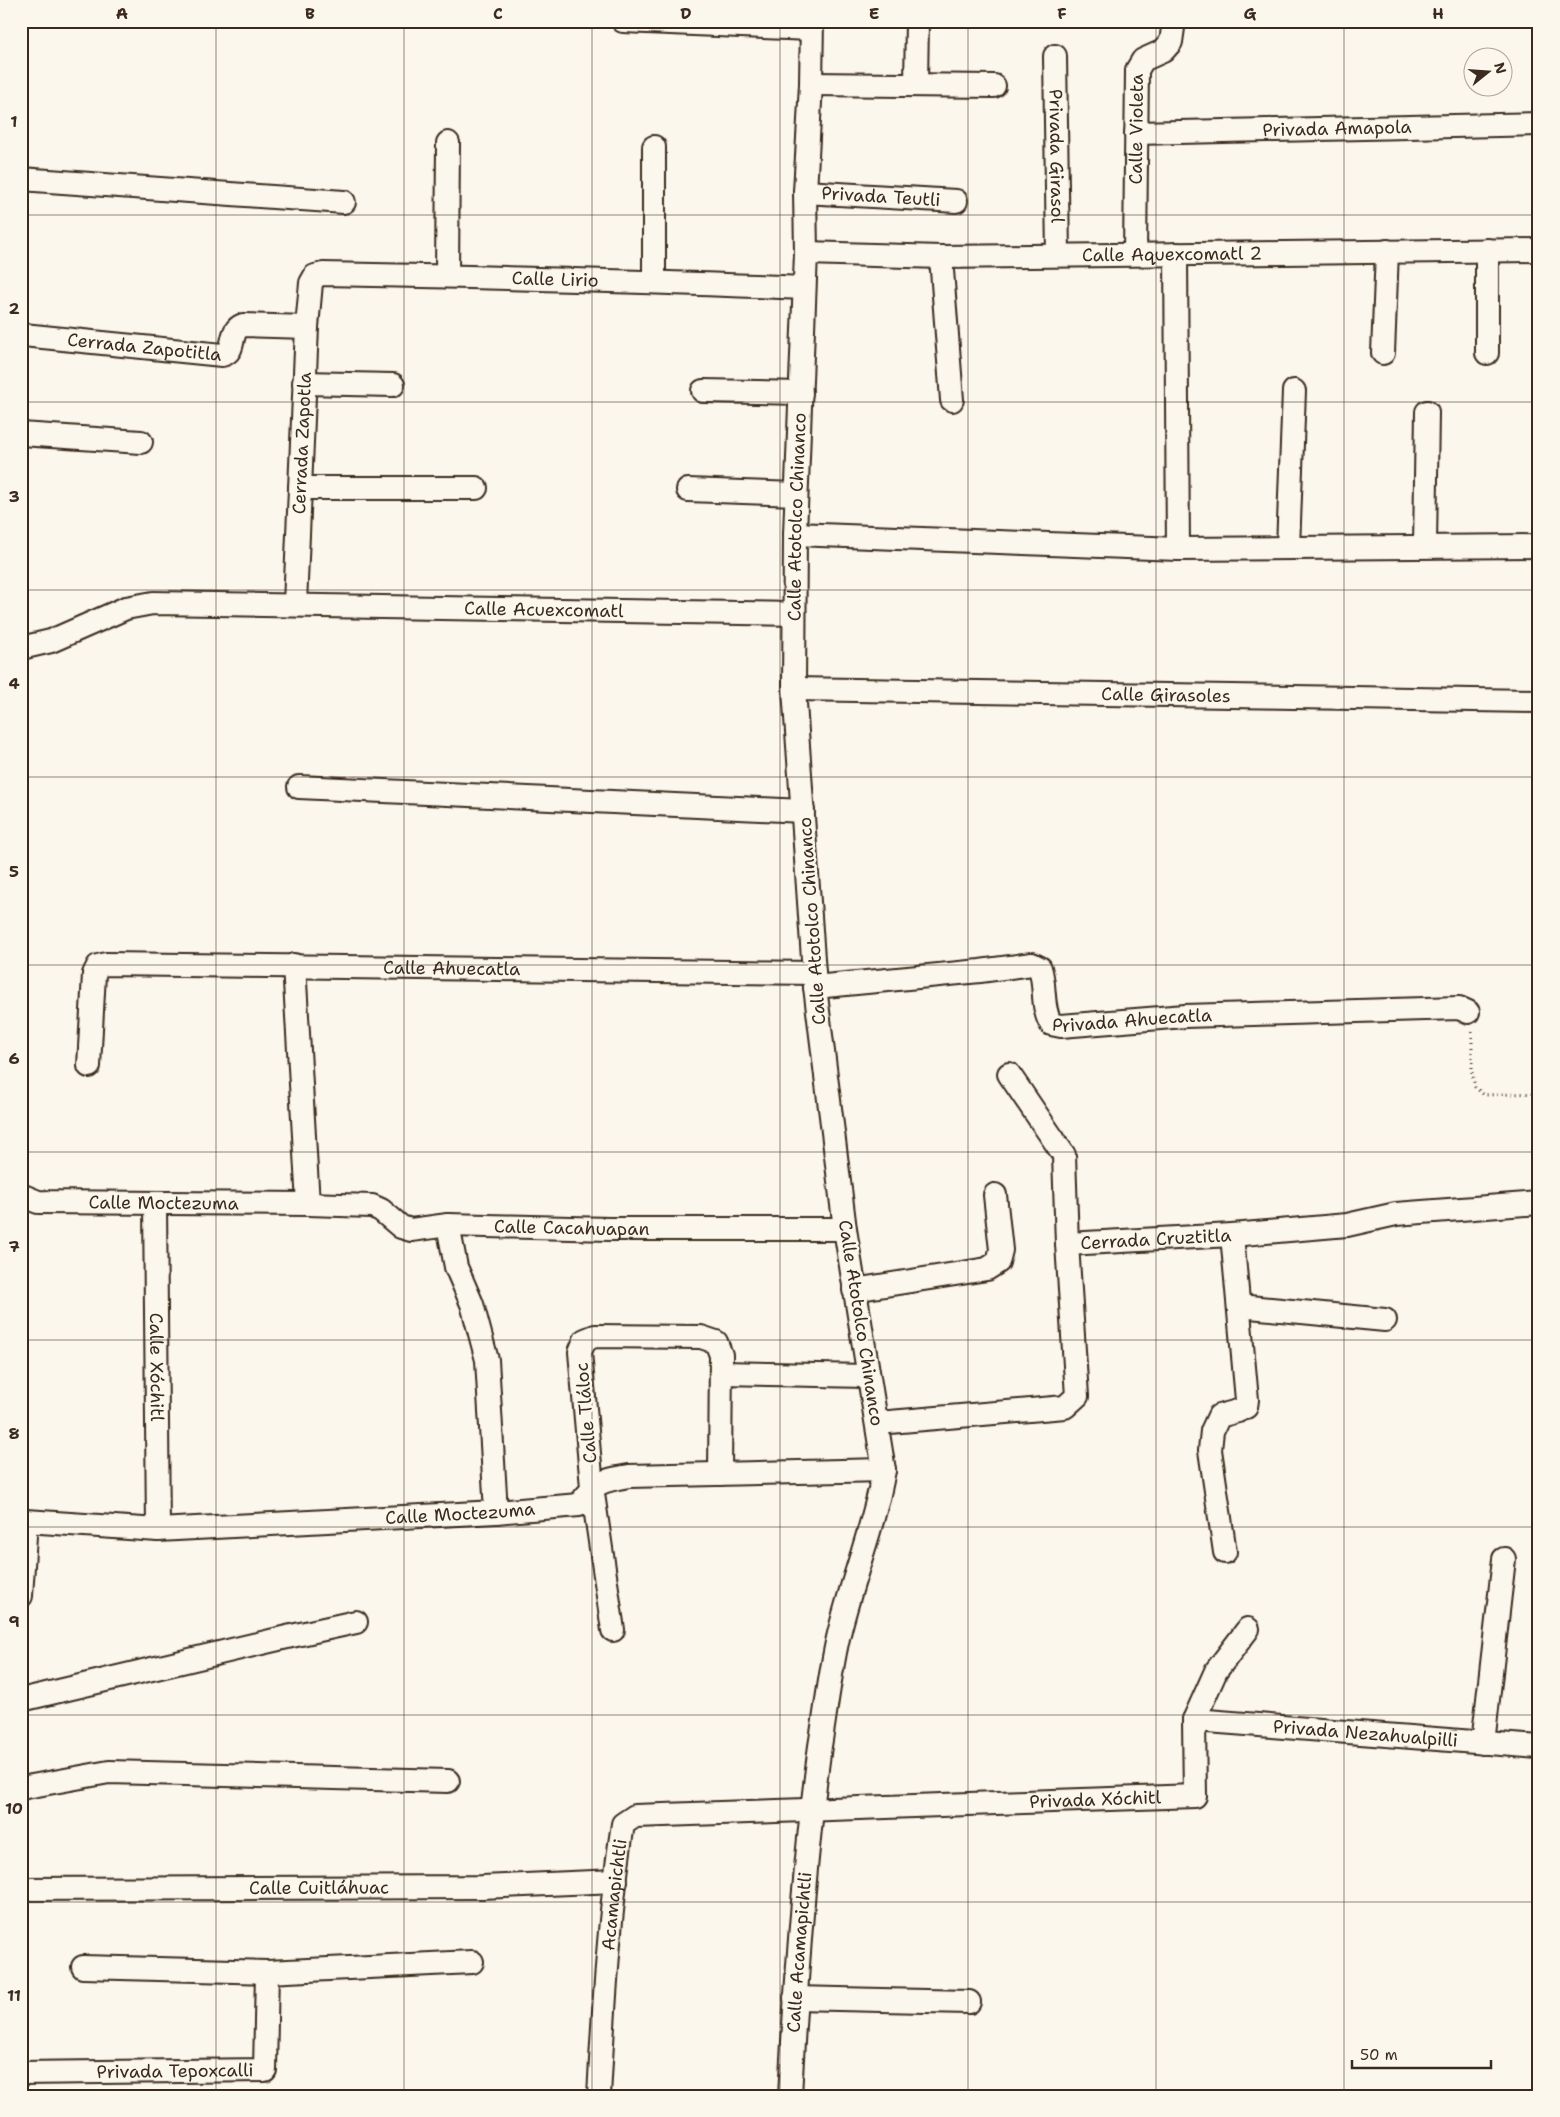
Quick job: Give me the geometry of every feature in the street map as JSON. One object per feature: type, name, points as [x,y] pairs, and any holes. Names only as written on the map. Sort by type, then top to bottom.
[{"type":"street","points":[[623,21],[811,25]]},
{"type":"street","points":[[916,84],[917,21]]},
{"type":"street","name":"Calle Violeta","points":[[1135,254],[1137,70],[1143,60],[1163,51],[1171,42],[1174,21]]},
{"type":"street","name":"Calle Atotolco Chinanco","points":[[811,25],[811,84],[805,192],[806,253],[796,494],[794,689],[814,980],[845,1229],[867,1376],[878,1423],[884,1470],[880,1496],[856,1569],[838,1638],[811,1809]]},
{"type":"street","name":"Privada Girasol","points":[[1055,56],[1058,255]]},
{"type":"street","points":[[811,84],[994,86]]},
{"type":"street","name":"Privada Amapola","points":[[1136,133],[1538,124]]},
{"type":"street","points":[[447,276],[448,143]]},
{"type":"street","points":[[654,147],[654,282]]},
{"type":"street","points":[[21,179],[344,202]]},
{"type":"street","name":"Privada Teutli","points":[[805,192],[956,201]]},
{"type":"street","points":[[1487,250],[1487,353]]},
{"type":"street","name":"Calle Aquexcomatl 2","points":[[806,253],[941,257],[1539,250]]},
{"type":"street","points":[[1383,353],[1387,251]]},
{"type":"street","points":[[1176,254],[1178,549]]},
{"type":"street","points":[[941,257],[952,400]]},
{"type":"street","name":"Calle Lirio","points":[[311,283],[316,276],[323,274],[654,282],[804,288]]},
{"type":"street","name":"Cerrada Zapotla","points":[[295,604],[304,383],[311,283]]},
{"type":"street","name":"Cerrada Zapotitla","points":[[23,335],[222,355],[228,353],[232,348],[234,332],[237,327],[243,325],[307,327]]},
{"type":"street","points":[[304,383],[393,385]]},
{"type":"street","points":[[703,391],[800,392]]},
{"type":"street","points":[[1288,548],[1294,391]]},
{"type":"street","points":[[1425,546],[1427,412]]},
{"type":"street","points":[[21,434],[141,442]]},
{"type":"street","points":[[300,488],[476,488]]},
{"type":"street","points":[[688,490],[796,494]]},
{"type":"street","points":[[795,534],[1178,549],[1539,546]]},
{"type":"street","name":"Calle Acuexcomatl","points":[[21,648],[51,641],[126,608],[153,603],[794,614]]},
{"type":"street","name":"Calle Girasoles","points":[[794,689],[1539,701]]},
{"type":"street","points":[[299,787],[803,811]]},
{"type":"street","name":"Calle Ahuecatla","points":[[88,1066],[94,974],[98,966],[106,964],[294,965],[814,980]]},
{"type":"street","name":"Privada Ahuecatla","points":[[814,980],[980,971],[1032,964],[1040,968],[1043,977],[1046,1016],[1051,1024],[1061,1026],[1195,1016],[1459,1008],[1468,1012]]},
{"type":"street","points":[[294,965],[308,1204]]},
{"type":"street","points":[[1009,1074],[1064,1155],[1066,1244]]},
{"type":"street","name":"Calle Moctezuma","points":[[21,1195],[38,1202],[308,1204]]},
{"type":"street","points":[[854,1290],[987,1269],[998,1262],[1001,1250],[995,1195]]},
{"type":"street","name":"Calle Xóchitl","points":[[155,1202],[158,1530]]},
{"type":"street","name":"Cerrada Cruztitla","points":[[878,1423],[1065,1407],[1077,1396],[1066,1244],[1232,1235],[1347,1225],[1396,1214],[1539,1203]]},
{"type":"street","name":"Calle Cacahuapan","points":[[308,1204],[372,1206],[381,1210],[401,1227],[412,1230],[448,1226],[610,1229],[845,1229]]},
{"type":"street","points":[[448,1226],[456,1267],[472,1304],[486,1360],[496,1512]]},
{"type":"street","points":[[1226,1552],[1210,1450],[1212,1431],[1219,1416],[1246,1407],[1247,1400],[1232,1235]]},
{"type":"street","points":[[1239,1306],[1385,1320]]},
{"type":"street","name":"Calle Tláloc","points":[[614,1630],[592,1487],[580,1352],[585,1340],[596,1336],[701,1337],[716,1342],[721,1355],[720,1474]]},
{"type":"street","points":[[721,1373],[867,1376]]},
{"type":"street","name":"Calle Moctezuma","points":[[21,1596],[26,1521],[158,1530],[496,1512],[579,1505],[592,1487],[606,1480],[629,1476],[884,1470]]},
{"type":"street","points":[[1483,1743],[1504,1559]]},
{"type":"street","points":[[21,1700],[356,1622]]},
{"type":"street","name":"Privada Xóchitl","points":[[811,1809],[1194,1796],[1194,1720],[1216,1670],[1248,1629]]},
{"type":"street","name":"Privada Nezahualpilli","points":[[1194,1720],[1539,1747]]},
{"type":"street","points":[[21,1788],[109,1772],[448,1781]]},
{"type":"street","name":"Acamapichtli","points":[[599,2096],[603,2015],[616,1881],[624,1824],[634,1816],[811,1809]]},
{"type":"street","name":"Calle Acamapichtli","points":[[790,2096],[795,1998],[811,1809]]},
{"type":"street","name":"Calle Cuitláhuac","points":[[21,1889],[482,1887],[616,1881]]},
{"type":"street","points":[[82,1966],[267,1972],[472,1962]]},
{"type":"street","name":"Privada Tepoxcalli","points":[[21,2072],[265,2070],[267,1972]]},
{"type":"street","points":[[795,1998],[969,2002]]},
{"type":"path","points":[[1468,1012],[1473,1020],[1472,1074],[1475,1086],[1484,1095],[1539,1093]]}]
